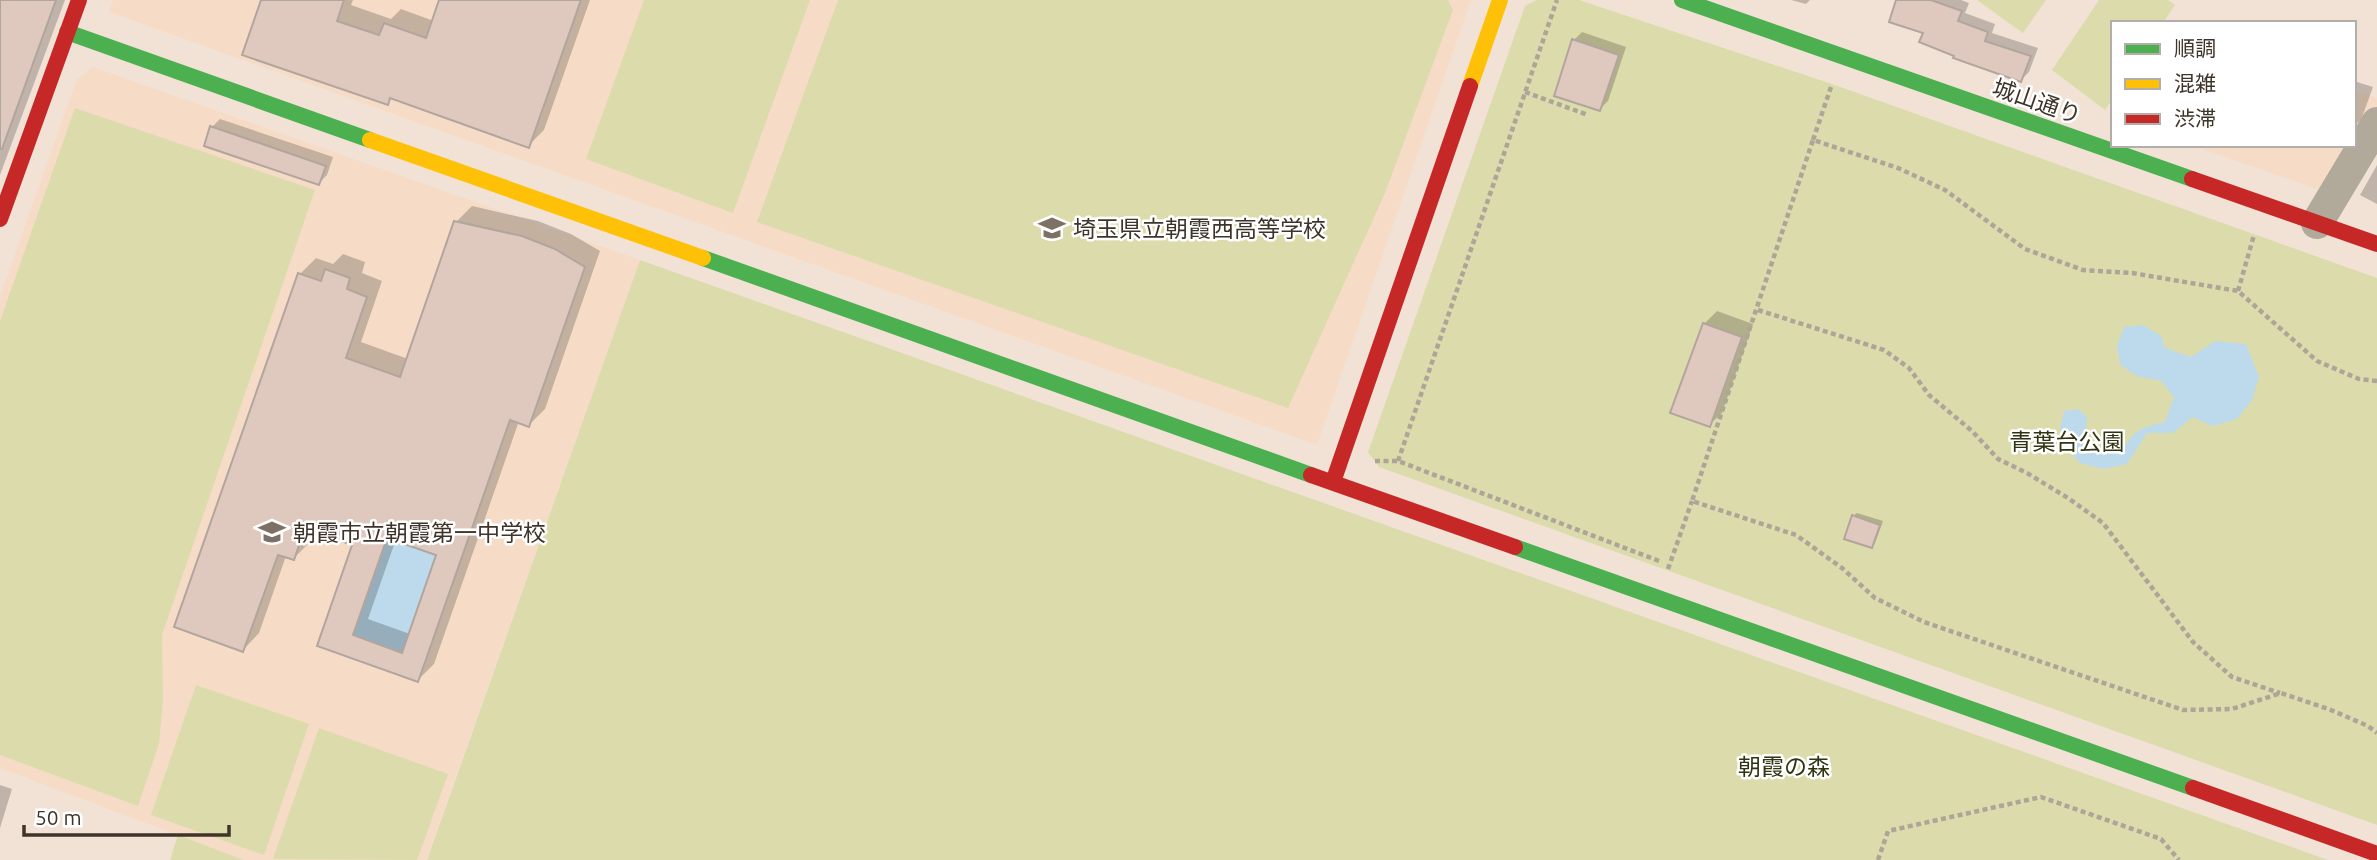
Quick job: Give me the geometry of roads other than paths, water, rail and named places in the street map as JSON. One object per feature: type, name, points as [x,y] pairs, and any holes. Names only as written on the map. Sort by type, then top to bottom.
[{"type":"street","points":[[0,219],[79,0]]},
{"type":"street","points":[[1333,482],[1500,0]]},
{"type":"street","name":"城山通り","points":[[1682,0],[2377,244]]},
{"type":"street","points":[[67,32],[2377,854]]},
{"type":"street","points":[[2317,223],[2377,123]]},
{"type":"water","points":[[2143,325],[2161,336],[2165,348],[2191,357],[2215,341],[2246,344],[2259,377],[2252,400],[2237,419],[2213,426],[2192,417],[2173,433],[2147,433],[2127,464],[2103,469],[2080,463],[2066,446],[2060,429],[2064,411],[2078,409],[2087,417],[2085,446],[2100,454],[2122,451],[2139,430],[2165,422],[2174,397],[2161,381],[2136,376],[2120,364],[2117,346],[2124,327]]},
{"type":"water","points":[[387,538],[436,555],[402,653],[353,635]]},
{"type":"place","name":"埼玉県立朝霞西高等学校","points":[[1052,228]]},
{"type":"place","name":"朝霞市立朝霞第一中学校","points":[[272,532]]},
{"type":"park label","name":"青葉台公園","points":[[2067,441]]},
{"type":"park label","name":"朝霞の森","points":[[1784,766]]}]
